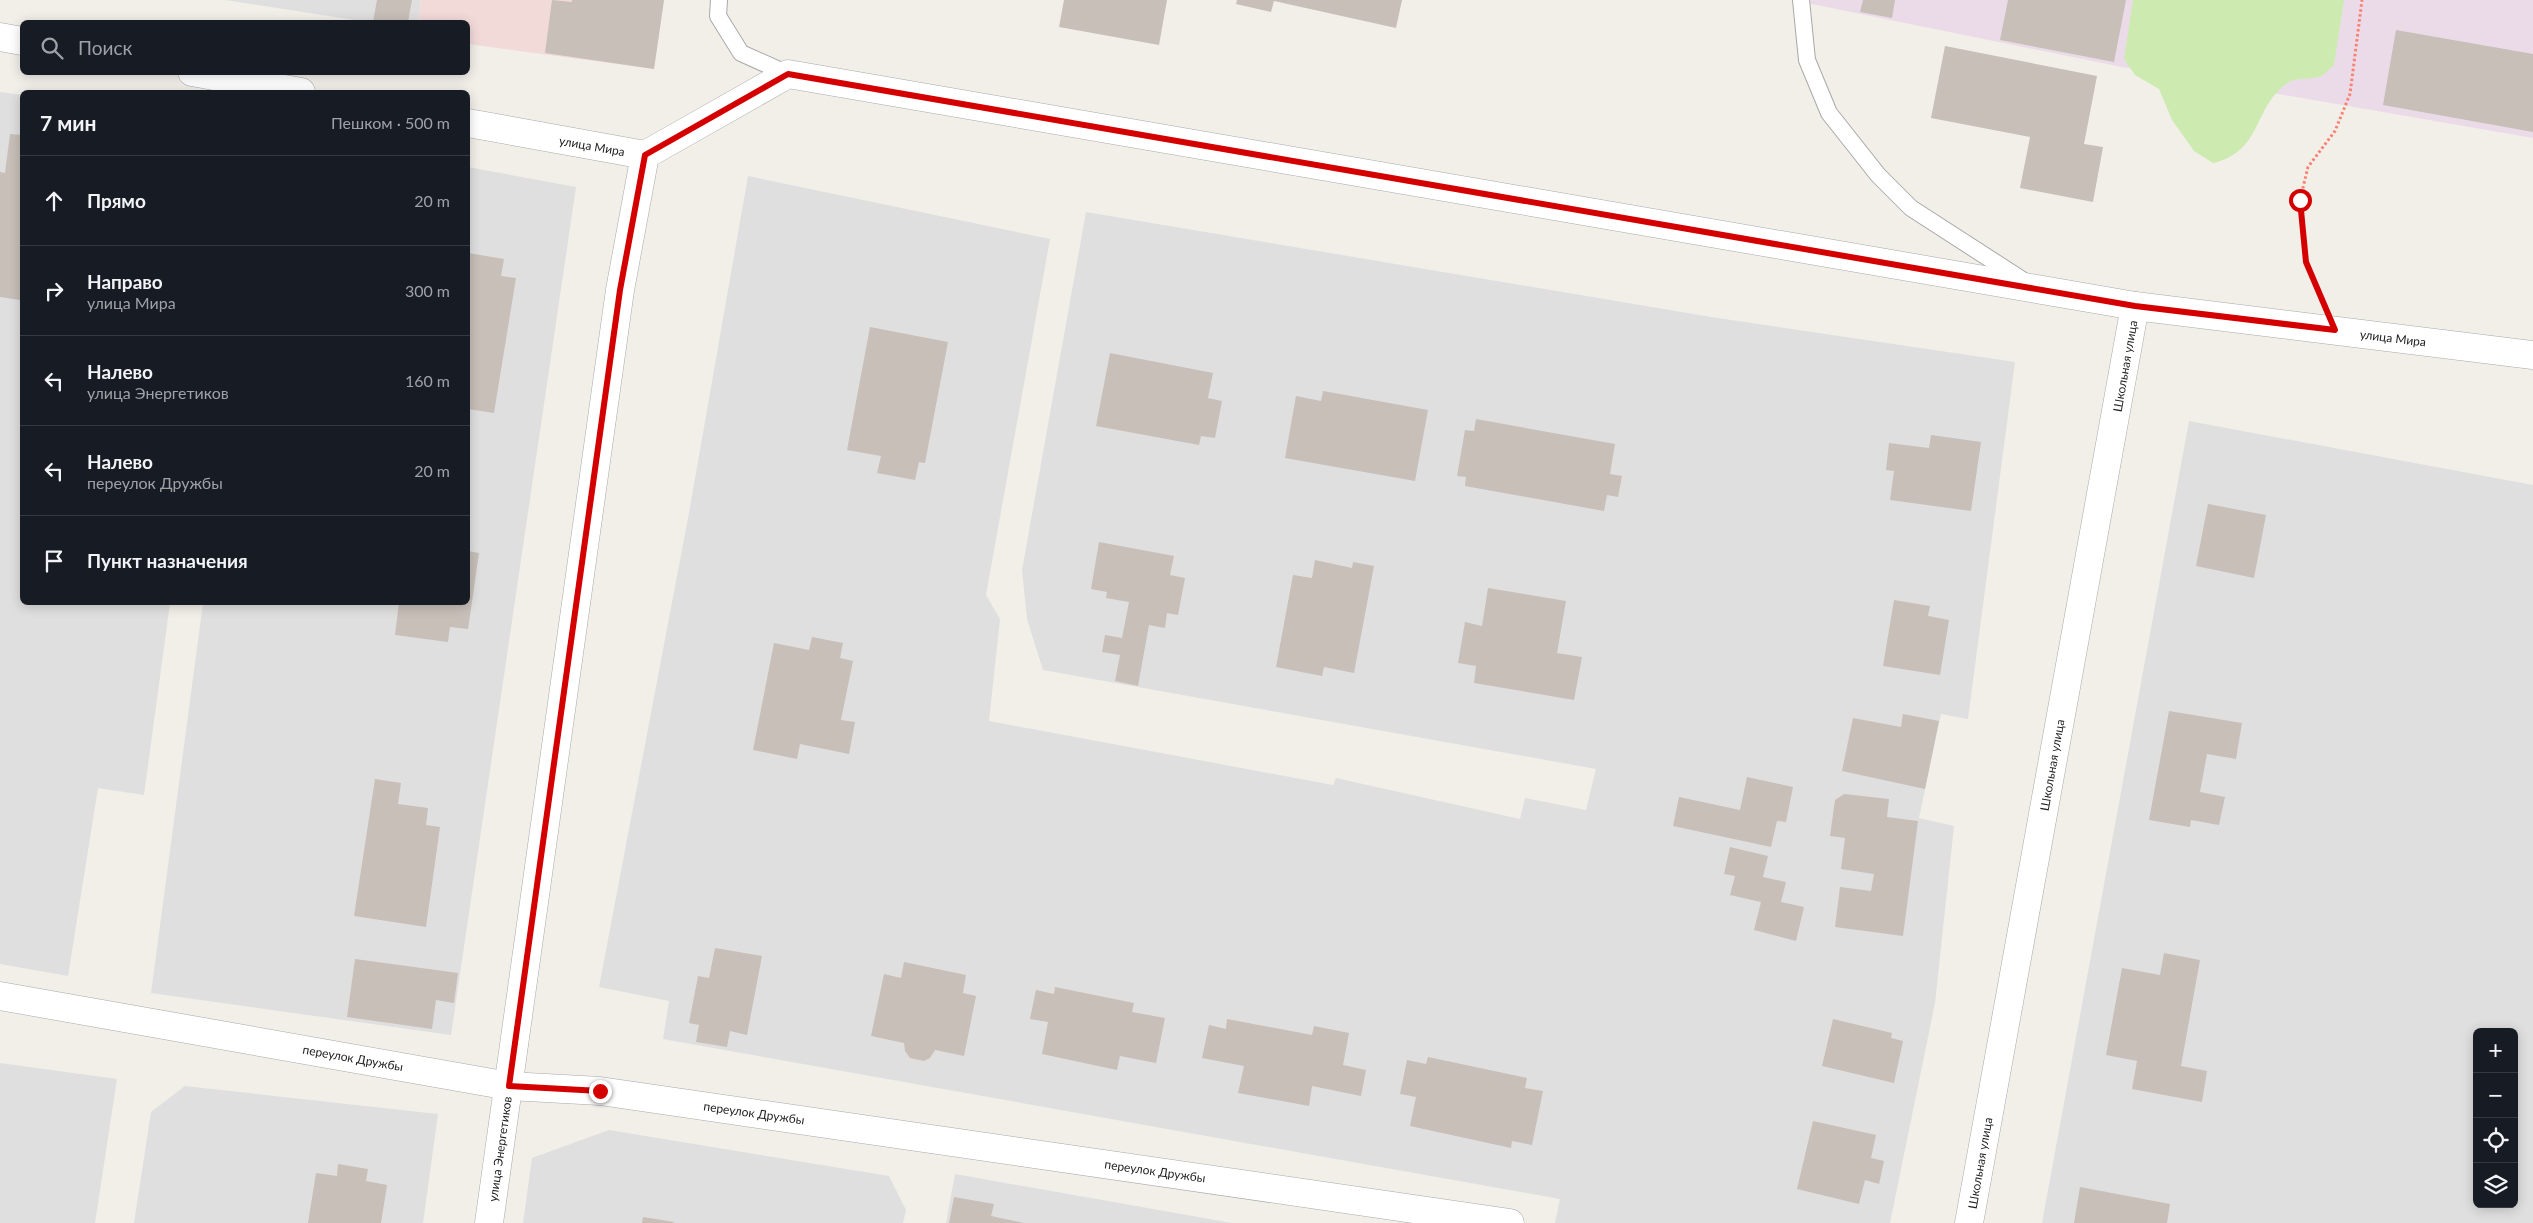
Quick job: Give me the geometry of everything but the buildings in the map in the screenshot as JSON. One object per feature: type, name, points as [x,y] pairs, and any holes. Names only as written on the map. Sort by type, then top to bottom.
[{"type":"street","points":[[0,37],[20,42]]},
{"type":"street","points":[[645,155],[788,74]]},
{"type":"street","name":"улица Мира","points":[[788,74],[2135,306],[2533,355]]},
{"type":"street","points":[[208,75],[291,90]]},
{"type":"street","name":"улица Мира","points":[[470,123],[645,155]]},
{"type":"street","name":"улица Энергетиков","points":[[489,1223],[620,290],[645,155]]},
{"type":"street","name":"Школьная улица","points":[[1969,1223],[2135,306]]},
{"type":"street","name":"переулок Дружбы","points":[[0,996],[509,1086],[600,1091],[1510,1223]]},
{"type":"lane","points":[[719,0],[718,16],[741,53],[788,74]]},
{"type":"lane","points":[[1801,0],[1807,60],[1829,113],[1878,175],[1911,208],[1986,258],[2040,290]]},
{"type":"path","points":[[2335,330],[2306,262],[2300,200],[2308,167],[2335,131],[2350,94],[2362,0]]},
{"type":"shaded area","points":[[225,0],[421,0],[418,20],[355,20]]},
{"type":"shaded area","points":[[421,0],[664,0],[654,69],[470,44],[470,20],[418,20]]},
{"type":"shaded area","points":[[1792,0],[2533,0],[2533,138],[2122,67]]},
{"type":"shaded area","points":[[0,92],[20,95],[20,605],[170,605],[144,795],[98,788],[68,976],[0,964]]},
{"type":"shaded area","points":[[470,167],[576,187],[451,1035],[151,993],[203,605],[470,605]]},
{"type":"shaded area","points":[[748,176],[1050,239],[986,595],[1000,619],[989,721],[1333,785],[1336,778],[1520,819],[1525,798],[1586,810],[1596,769],[1043,670],[1027,619],[1022,570],[1086,212],[1711,317],[2015,362],[1968,719],[1941,714],[1919,818],[1954,826],[1935,1003],[1890,1223],[1555,1223],[1560,1199],[663,1039],[669,1001],[599,987],[689,513]]},
{"type":"shaded area","points":[[2189,421],[2533,485],[2533,1223],[2042,1223]]},
{"type":"shaded area","points":[[0,1063],[117,1079],[95,1223],[0,1223]]},
{"type":"shaded area","points":[[185,1086],[438,1114],[423,1223],[134,1223],[151,1112]]},
{"type":"shaded area","points":[[609,1130],[889,1176],[906,1210],[903,1223],[523,1223],[532,1158]]},
{"type":"shaded area","points":[[955,1174],[1232,1223],[946,1223]]},
{"type":"green space","points":[[2133,0],[2344,0],[2334,65],[2319,77],[2289,82],[2277,92],[2269,103],[2250,138],[2241,149],[2229,157],[2213,163],[2194,151],[2172,120],[2159,89],[2135,75],[2124,59]]},
{"type":"route","points":[[600,1091],[509,1086],[620,290],[645,155],[788,74],[2135,306],[2335,330],[2306,262],[2300,200]]}]
